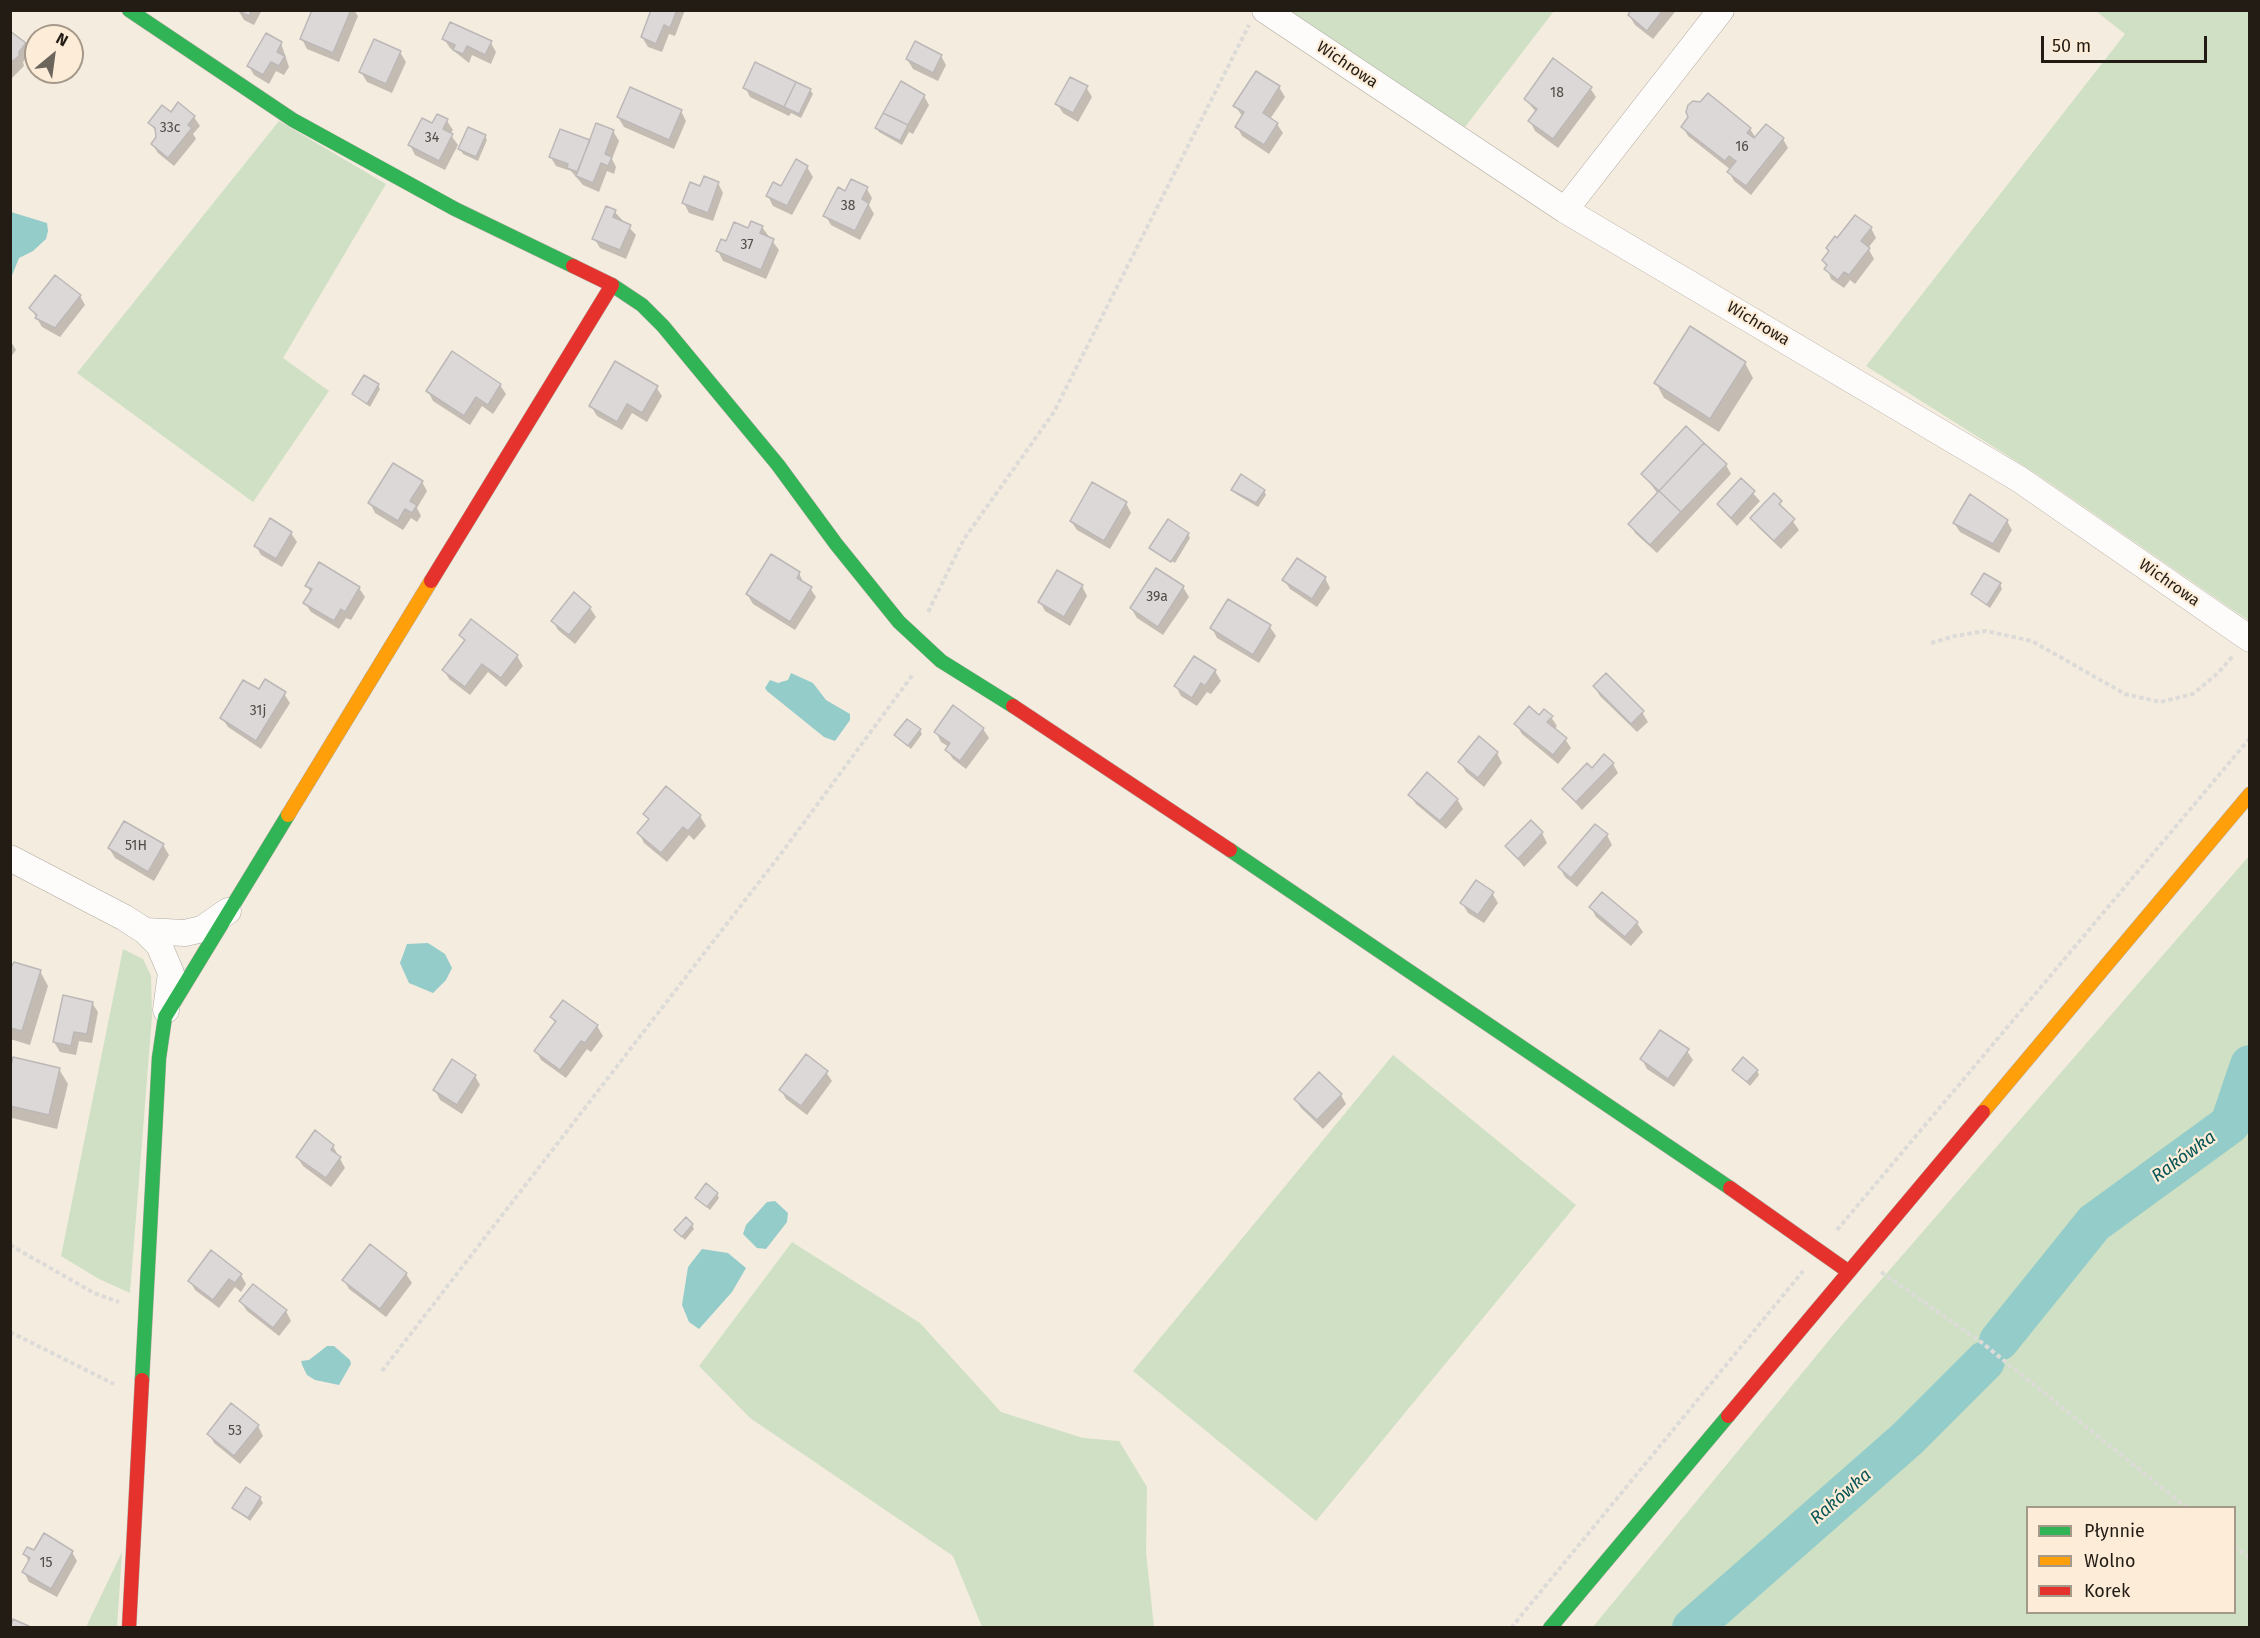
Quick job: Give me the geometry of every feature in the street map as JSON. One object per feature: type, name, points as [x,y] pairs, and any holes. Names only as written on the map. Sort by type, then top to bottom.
[{"type":"street","points":[[129,10],[293,120],[455,208],[612,285],[642,305],[712,382],[899,622],[930,651],[992,695],[1096,759],[1821,1250],[1849,1272]]},
{"type":"street","points":[[1565,210],[1721,10]]},
{"type":"street","name":"Wichrowa","points":[[1258,16],[1565,210],[2019,479],[2249,638]]},
{"type":"street","points":[[165,1017],[612,285]]},
{"type":"street","points":[[1550,1628],[2250,794]]},
{"type":"street","points":[[10,858],[145,931],[159,945],[171,973],[159,1058],[143,1399],[129,1628]]},
{"type":"street","points":[[145,931],[185,933],[202,929],[229,910]]},
{"type":"path","points":[[915,637],[964,539],[1054,412],[1258,16]]},
{"type":"path","points":[[1931,643],[1986,631],[2032,641],[2125,694],[2160,702],[2193,694],[2218,673],[2249,638]]},
{"type":"path","points":[[382,1371],[783,851],[930,651]]},
{"type":"path","points":[[1834,1234],[2250,738]]},
{"type":"path","points":[[10,1245],[94,1293],[124,1304],[147,1304]]},
{"type":"path","points":[[1865,1254],[1881,1273],[1981,1342],[2185,1506]]},
{"type":"path","points":[[1511,1628],[1806,1267]]},
{"type":"path","points":[[10,1332],[143,1399]]},
{"type":"path","points":[[2236,1547],[2250,1558]]},
{"type":"green space","points":[[1285,11],[1554,11],[1465,127]]},
{"type":"green space","points":[[2096,11],[2249,11],[2249,621],[2038,475],[1866,366],[2125,34]]},
{"type":"green space","points":[[279,121],[386,184],[283,358],[329,391],[253,502],[77,373]]},
{"type":"green space","points":[[2249,856],[2249,1627],[1592,1628],[1840,1327]]},
{"type":"green space","points":[[123,949],[143,959],[151,976],[152,1016],[130,1293],[99,1279],[61,1256]]},
{"type":"green space","points":[[1393,1055],[1576,1205],[1316,1521],[1133,1371]]},
{"type":"green space","points":[[792,1242],[920,1323],[1001,1412],[1083,1438],[1119,1441],[1147,1487],[1146,1552],[1154,1627],[982,1627],[953,1556],[750,1418],[699,1366]]},
{"type":"green space","points":[[122,1552],[117,1627],[86,1627]]},
{"type":"water","points":[[11,212],[47,223],[48,231],[46,239],[33,251],[19,258],[11,278]]},
{"type":"water","points":[[791,673],[813,683],[826,700],[850,714],[850,720],[835,741],[824,737],[765,688],[770,680],[778,683],[788,680]]},
{"type":"water","points":[[428,943],[445,954],[452,968],[446,980],[433,993],[409,983],[400,963],[407,944]]},
{"type":"water","points":[[775,1201],[788,1213],[787,1222],[766,1249],[757,1248],[743,1234],[746,1225],[767,1202]]},
{"type":"water","points":[[702,1249],[728,1253],[746,1268],[732,1292],[699,1329],[689,1322],[682,1305],[688,1267]]},
{"type":"water","points":[[327,1346],[334,1346],[350,1360],[351,1364],[339,1385],[315,1380],[307,1375],[301,1361],[309,1360]]},
{"type":"building","points":[[237,10],[252,10],[249,16]]},
{"type":"building","points":[[312,10],[351,10],[333,53],[300,39]]},
{"type":"building","points":[[651,10],[677,10],[670,28],[664,25],[656,44],[641,37]]},
{"type":"building","points":[[1631,10],[1663,10],[1647,31],[1628,15]]},
{"type":"building","points":[[450,22],[492,41],[485,55],[467,46],[463,54],[453,50],[455,45],[442,39]]},
{"type":"building","points":[[10,31],[24,42],[24,46],[19,56],[10,63]]},
{"type":"building","points":[[266,33],[282,42],[277,52],[285,56],[279,66],[271,62],[263,75],[247,66]]},
{"type":"building","points":[[374,39],[401,51],[386,84],[359,72]]},
{"type":"building","points":[[915,41],[942,55],[933,73],[906,59]]},
{"type":"building","points":[[1553,58],[1592,87],[1553,139],[1528,121],[1537,109],[1524,99]]},
{"type":"building","points":[[755,62],[796,82],[784,107],[743,88]]},
{"type":"building","points":[[1256,71],[1280,86],[1263,113],[1278,123],[1264,145],[1235,127],[1244,112],[1233,106]]},
{"type":"building","points":[[1070,77],[1088,86],[1073,113],[1055,104]]},
{"type":"building","points":[[901,81],[925,95],[908,125],[883,113]]},
{"type":"building","points":[[796,82],[811,89],[799,114],[784,107]]},
{"type":"building","points":[[630,87],[682,110],[669,140],[617,117]]},
{"type":"building","points":[[1708,93],[1751,128],[1747,133],[1754,138],[1766,124],[1784,138],[1746,186],[1727,172],[1736,161],[1729,156],[1725,161],[1681,127],[1688,117],[1686,112],[1688,105],[1693,101],[1700,102]]},
{"type":"building","points":[[178,102],[195,116],[188,125],[192,128],[168,158],[151,144],[156,137],[155,128],[148,123],[162,105],[171,112]]},
{"type":"building","points":[[883,113],[908,125],[900,141],[875,128]]},
{"type":"building","points":[[437,114],[448,119],[443,129],[453,134],[439,161],[408,145],[422,118],[432,123]]},
{"type":"building","points":[[596,123],[614,130],[605,154],[612,157],[608,166],[601,163],[593,183],[576,176]]},
{"type":"building","points":[[468,127],[486,135],[476,157],[458,149]]},
{"type":"building","points":[[560,129],[590,140],[577,172],[567,168],[568,164],[549,157]]},
{"type":"building","points":[[796,159],[808,166],[787,206],[766,196],[773,182],[781,186]]},
{"type":"building","points":[[704,176],[719,182],[708,213],[682,203],[690,182],[700,186]]},
{"type":"building","points":[[851,179],[868,187],[862,199],[869,203],[855,231],[823,216],[838,187],[845,191]]},
{"type":"building","points":[[606,206],[616,210],[613,217],[631,225],[620,250],[592,239]]},
{"type":"building","points":[[1855,215],[1872,227],[1861,241],[1870,248],[1849,275],[1844,272],[1838,280],[1824,269],[1827,265],[1822,260],[1829,251],[1826,248]]},
{"type":"building","points":[[751,221],[763,226],[760,233],[774,239],[761,270],[716,251],[721,239],[726,241],[734,222],[748,228]]},
{"type":"building","points":[[55,275],[81,295],[55,328],[35,318],[37,315],[29,308]]},
{"type":"building","points":[[1690,326],[1746,362],[1710,419],[1654,383]]},
{"type":"building","points":[[452,351],[501,384],[488,405],[476,397],[464,416],[426,391]]},
{"type":"building","points":[[615,361],[658,386],[642,413],[627,404],[617,422],[589,406]]},
{"type":"building","points":[[364,375],[379,384],[367,404],[352,394]]},
{"type":"building","points":[[1686,426],[1704,443],[1659,491],[1641,474]]},
{"type":"building","points":[[1704,443],[1727,464],[1681,512],[1659,491]]},
{"type":"building","points":[[393,463],[423,481],[410,501],[417,505],[412,513],[405,509],[398,521],[368,503]]},
{"type":"building","points":[[1241,474],[1265,490],[1256,503],[1231,490]]},
{"type":"building","points":[[1741,478],[1755,491],[1731,518],[1717,504]]},
{"type":"building","points":[[1092,482],[1127,502],[1104,541],[1070,521]]},
{"type":"building","points":[[1659,491],[1681,512],[1650,545],[1628,524]]},
{"type":"building","points":[[1774,493],[1782,501],[1779,504],[1795,519],[1774,541],[1750,518]]},
{"type":"building","points":[[1970,494],[2008,520],[1993,544],[1953,523]]},
{"type":"building","points":[[270,518],[292,532],[276,559],[254,546]]},
{"type":"building","points":[[1168,519],[1189,533],[1171,562],[1149,548]]},
{"type":"building","points":[[771,554],[800,572],[797,578],[812,587],[790,622],[746,594]]},
{"type":"building","points":[[1297,558],[1326,577],[1312,599],[1282,580]]},
{"type":"building","points":[[319,562],[360,587],[345,612],[341,609],[334,621],[303,603],[312,589],[305,586]]},
{"type":"building","points":[[1156,568],[1184,586],[1158,627],[1130,608]]},
{"type":"building","points":[[1057,570],[1083,585],[1064,617],[1038,602]]},
{"type":"building","points":[[1984,573],[2001,583],[1987,605],[1971,594]]},
{"type":"building","points":[[574,592],[591,607],[569,635],[551,621]]},
{"type":"building","points":[[1228,599],[1271,625],[1253,655],[1210,628]]},
{"type":"building","points":[[471,619],[518,655],[501,678],[482,664],[465,687],[442,670],[465,640],[459,635]]},
{"type":"building","points":[[1194,656],[1216,670],[1205,686],[1201,683],[1192,698],[1174,686]]},
{"type":"building","points":[[1606,673],[1644,711],[1631,724],[1593,686]]},
{"type":"building","points":[[265,679],[286,692],[256,741],[220,718],[243,680],[259,689]]},
{"type":"building","points":[[953,705],[984,728],[960,761],[945,750],[950,743],[934,732]]},
{"type":"building","points":[[1529,706],[1539,715],[1544,709],[1553,716],[1547,722],[1567,738],[1553,755],[1514,724]]},
{"type":"building","points":[[907,719],[921,729],[908,746],[894,735]]},
{"type":"building","points":[[1479,736],[1498,752],[1478,778],[1458,762]]},
{"type":"building","points":[[1604,754],[1614,763],[1576,802],[1562,789],[1587,763],[1592,768]]},
{"type":"building","points":[[1427,772],[1458,799],[1440,821],[1408,795]]},
{"type":"building","points":[[666,786],[701,815],[688,831],[683,827],[661,853],[637,833],[649,819],[643,814]]},
{"type":"building","points":[[1531,820],[1543,832],[1518,859],[1505,846]]},
{"type":"building","points":[[124,821],[164,844],[148,872],[108,848]]},
{"type":"building","points":[[1595,824],[1608,834],[1571,878],[1558,867]]},
{"type":"building","points":[[1476,880],[1494,892],[1478,915],[1460,903]]},
{"type":"building","points":[[1602,892],[1638,922],[1625,937],[1589,907]]},
{"type":"building","points":[[14,962],[41,970],[22,1031],[10,1028],[10,969]]},
{"type":"building","points":[[63,995],[93,1002],[87,1034],[74,1032],[71,1046],[53,1042]]},
{"type":"building","points":[[563,1000],[598,1025],[585,1043],[581,1041],[560,1070],[534,1051],[556,1021],[550,1017]]},
{"type":"building","points":[[1660,1030],[1689,1049],[1668,1079],[1640,1059]]},
{"type":"building","points":[[806,1054],[828,1071],[801,1106],[779,1090]]},
{"type":"building","points":[[13,1057],[60,1068],[49,1115],[10,1106],[10,1069]]},
{"type":"building","points":[[1743,1057],[1758,1070],[1747,1082],[1732,1070]]},
{"type":"building","points":[[452,1059],[476,1075],[457,1105],[433,1090]]},
{"type":"building","points":[[1319,1072],[1342,1094],[1317,1120],[1294,1099]]},
{"type":"building","points":[[315,1130],[334,1145],[331,1150],[341,1157],[326,1178],[296,1157]]},
{"type":"building","points":[[706,1183],[718,1193],[707,1207],[695,1198]]},
{"type":"building","points":[[686,1217],[693,1224],[682,1237],[674,1230]]},
{"type":"building","points":[[370,1244],[407,1273],[380,1309],[342,1280]]},
{"type":"building","points":[[211,1250],[242,1274],[235,1283],[229,1279],[213,1300],[188,1281]]},
{"type":"building","points":[[253,1284],[287,1310],[273,1328],[239,1301]]},
{"type":"building","points":[[231,1403],[259,1425],[234,1456],[207,1434]]},
{"type":"building","points":[[246,1487],[261,1497],[248,1518],[232,1508]]},
{"type":"building","points":[[44,1533],[73,1551],[51,1589],[22,1572],[30,1558],[23,1554],[27,1547],[34,1550]]},
{"type":"building","points":[[13,1619],[33,1628],[10,1628]]},
{"type":"waterway","name":"Rakówka","points":[[1999,1341],[2094,1223],[2230,1124],[2250,1065]]},
{"type":"waterway","name":"Rakówka","points":[[1692,1628],[1907,1439],[1985,1361]]},
{"type":"traffic: fast","points":[[129,10],[293,120],[455,209],[573,266]]},
{"type":"traffic: fast","points":[[612,285],[642,305],[663,326],[778,465],[836,544],[899,622],[941,661],[1013,706]]},
{"type":"traffic: fast","points":[[142,1380],[159,1058],[165,1017],[288,815]]},
{"type":"traffic: fast","points":[[1230,850],[1730,1188]]},
{"type":"traffic: fast","points":[[1550,1628],[1728,1416]]},
{"type":"traffic: slow","points":[[288,815],[431,581]]},
{"type":"traffic: slow","points":[[1983,1112],[2250,794]]},
{"type":"traffic: jam","points":[[431,581],[612,285],[573,266]]},
{"type":"traffic: jam","points":[[1013,706],[1230,850]]},
{"type":"traffic: jam","points":[[1728,1416],[1983,1112]]},
{"type":"traffic: jam","points":[[1730,1188],[1849,1272]]},
{"type":"traffic: jam","points":[[129,1628],[142,1380]]}]
